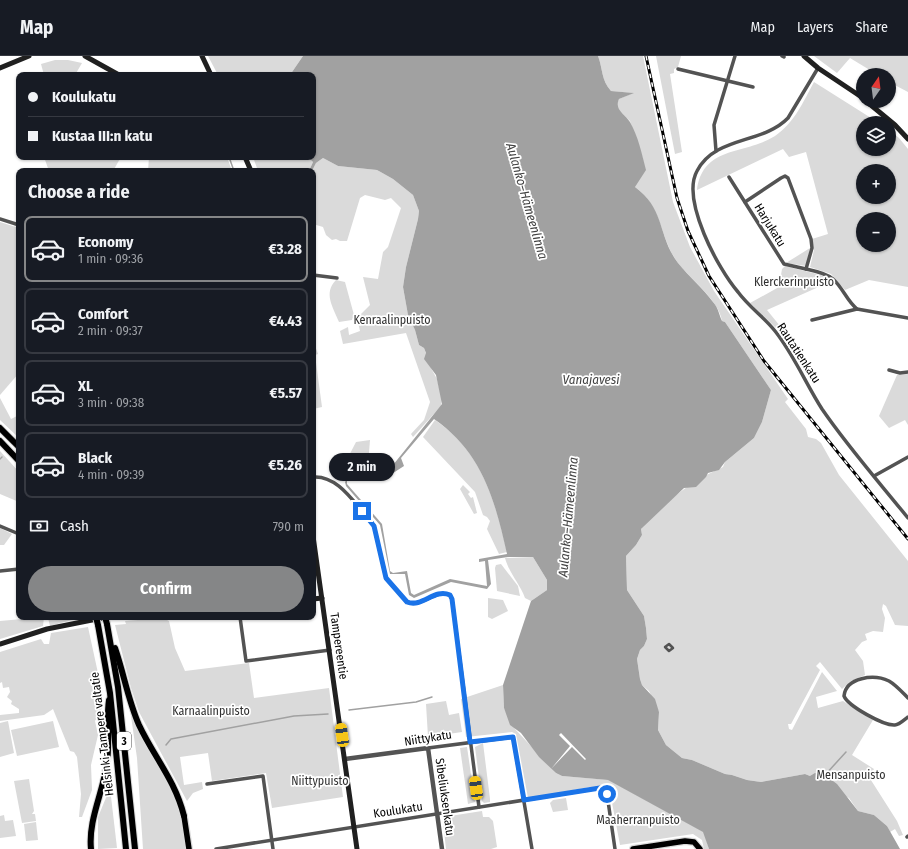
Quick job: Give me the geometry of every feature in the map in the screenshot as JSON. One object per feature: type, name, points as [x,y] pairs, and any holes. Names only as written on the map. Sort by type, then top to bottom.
[{"type":"highway","points":[[0,428],[16,444]]},
{"type":"highway","points":[[0,441],[16,458]]},
{"type":"highway","name":"Helsinki-Tampere valtatie","points":[[97,620],[110,693],[126,849]]},
{"type":"highway","name":"Helsinki-Tampere valtatie","points":[[106,620],[122,716],[135,849]]},
{"type":"highway","points":[[109,634],[134,711],[147,740],[172,780],[184,816]]},
{"type":"highway","points":[[91,849],[92,825],[104,782],[108,761],[107,712],[110,693]]},
{"type":"main road","points":[[0,67],[30,56]]},
{"type":"main road","points":[[85,56],[114,72]]},
{"type":"main road","points":[[202,56],[210,72]]},
{"type":"main road","points":[[804,56],[818,68],[856,93]]},
{"type":"main road","points":[[874,108],[895,125],[908,139]]},
{"type":"main road","name":"Tampereentie","points":[[316,557],[357,849]]},
{"type":"main road","points":[[316,599],[322,598]]},
{"type":"main road","points":[[0,644],[47,630],[92,620]]},
{"type":"main road","points":[[184,816],[189,849]]},
{"type":"main road","points":[[633,849],[685,841],[696,843],[700,849]]},
{"type":"street","points":[[735,56],[726,81],[714,125],[713,134],[716,151],[773,130],[782,124],[788,118],[818,68]]},
{"type":"street","points":[[678,69],[753,87]]},
{"type":"street","name":"Rautatienkatu","points":[[716,151],[708,155],[699,167],[693,182],[692,191],[695,207],[720,266],[738,293],[776,332],[822,409],[908,518]]},
{"type":"street","points":[[744,202],[785,176],[791,181],[812,248],[806,269]]},
{"type":"street","name":"Harjukatu","points":[[728,177],[784,264],[823,274],[834,280],[850,304],[857,309]]},
{"type":"street","points":[[0,219],[16,225]]},
{"type":"street","points":[[316,275],[338,278]]},
{"type":"street","points":[[812,320],[857,309],[908,318]]},
{"type":"street","points":[[889,370],[900,373],[908,372]]},
{"type":"street","points":[[874,476],[908,457]]},
{"type":"street","points":[[316,477],[320,476],[334,481],[370,520],[374,526],[386,578],[407,602],[412,604],[420,602],[439,593],[450,595],[452,599],[479,807]]},
{"type":"street","points":[[0,526],[16,533]]},
{"type":"street","points":[[0,571],[16,569]]},
{"type":"street","points":[[240,620],[246,661],[330,650]]},
{"type":"street","points":[[908,698],[887,680],[872,678],[863,678],[850,684],[846,688],[844,696],[853,706],[888,724],[898,724],[908,717]]},
{"type":"street","name":"Niittykatu","points":[[345,760],[510,736],[514,738],[524,800]]},
{"type":"street","name":"Sibeliuksenkatu","points":[[428,748],[442,849]]},
{"type":"street","points":[[207,784],[263,776],[273,849]]},
{"type":"street","name":"Koulukatu","points":[[216,849],[600,788],[606,790],[615,849]]},
{"type":"street","points":[[524,800],[532,849]]},
{"type":"green space","points":[[208,56],[303,56],[292,72],[216,72]]},
{"type":"green space","name":"Mensanpuisto","points":[[598,56],[643,56],[673,202],[690,247],[714,291],[788,399],[785,402],[806,429],[808,437],[816,439],[821,443],[839,475],[908,561],[908,626],[895,625],[886,606],[883,604],[882,609],[885,618],[883,632],[873,631],[865,634],[867,640],[862,642],[855,650],[863,661],[865,675],[851,681],[842,689],[820,662],[816,666],[820,670],[791,724],[788,724],[789,729],[792,730],[822,672],[837,691],[816,697],[818,708],[843,701],[873,720],[852,755],[874,769],[869,777],[897,821],[903,835],[899,836],[895,829],[890,832],[887,826],[874,815],[858,811],[849,798],[810,776],[805,774],[761,782],[725,774],[692,760],[682,758],[666,745],[658,730],[659,712],[649,691],[642,685],[640,679],[637,659],[640,650],[644,646],[647,639],[646,628],[644,616],[627,590],[626,556],[636,545],[642,535],[641,529],[659,510],[689,486],[723,467],[725,462],[754,438],[762,422],[771,390],[725,322],[722,321],[716,305],[678,263],[667,243],[656,213],[651,204],[635,187],[643,159],[630,121],[619,111],[617,103],[619,99],[633,93],[611,91],[605,83]]},
{"type":"green space","points":[[656,56],[681,56],[678,67],[674,69],[674,73],[670,74],[682,152],[675,154]]},
{"type":"green space","points":[[814,56],[908,56],[908,92],[896,86],[896,68],[866,68],[850,58],[837,73]]},
{"type":"green space","points":[[55,60],[68,60],[82,63],[77,72],[43,72],[41,64]]},
{"type":"green space","points":[[814,82],[868,116],[856,116],[856,156],[896,156],[896,136],[908,149],[908,287],[869,280],[845,290],[831,274],[810,267],[814,250],[812,239],[828,234],[806,152],[789,157],[783,149],[697,190],[701,176],[708,165],[716,158],[763,142],[775,136],[788,124],[798,111]]},
{"type":"green space","name":"Kenraalinpuisto","points":[[323,158],[338,166],[377,170],[393,179],[413,195],[419,211],[403,287],[408,315],[415,330],[419,345],[424,348],[437,379],[442,400],[441,406],[413,437],[411,434],[424,420],[430,402],[406,333],[343,344],[340,331],[348,327],[349,335],[360,331],[357,318],[370,305],[363,277],[378,279],[383,252],[388,247],[401,208],[391,198],[385,200],[365,195],[360,198],[347,241],[340,241],[336,239],[332,240],[326,235],[323,227],[316,225],[316,168],[314,168],[316,163]]},
{"type":"green space","points":[[45,160],[119,160],[115,168],[48,168]]},
{"type":"green space","points":[[149,160],[228,160],[231,168],[148,168]]},
{"type":"green space","points":[[254,160],[311,160],[313,162],[310,168],[257,168]]},
{"type":"green space","points":[[0,222],[16,227],[16,376],[0,395]]},
{"type":"green space","points":[[810,248],[806,266],[786,263]]},
{"type":"green space","name":"Klerckerinpuisto","points":[[785,266],[821,275],[832,281],[767,310],[780,326],[776,328],[750,303],[779,287],[782,269]]},
{"type":"green space","points":[[336,280],[345,282],[354,315],[352,320],[339,322],[332,306],[330,300],[330,290]]},
{"type":"green space","points":[[316,362],[322,407],[316,408]]},
{"type":"green space","points":[[908,374],[908,425],[905,420],[889,428],[879,416],[897,375]]},
{"type":"green space","points":[[0,398],[11,419],[16,416],[16,435],[0,420]]},
{"type":"green space","points":[[435,420],[451,433],[464,447],[484,478],[497,514],[507,552],[499,554],[487,529],[490,521],[483,515],[475,492],[423,437]]},
{"type":"green space","points":[[370,440],[368,465],[339,475],[356,442]]},
{"type":"green space","points":[[0,451],[16,469],[16,501],[0,494]]},
{"type":"green space","points":[[463,485],[470,492],[468,494],[471,498],[473,497],[477,513],[474,514],[460,489]]},
{"type":"green space","points":[[0,528],[12,534],[4,545],[0,545]]},
{"type":"green space","points":[[533,557],[547,580],[547,590],[531,601],[525,598],[509,569],[505,558]]},
{"type":"green space","points":[[501,564],[518,586],[520,596],[497,591],[495,568],[496,565]]},
{"type":"green space","points":[[488,598],[503,600],[508,611],[492,619],[488,617]]},
{"type":"green space","points":[[44,620],[43,626],[0,639],[0,621]]},
{"type":"green space","points":[[48,620],[72,620],[50,626]]},
{"type":"green space","name":"Karnaalinpuisto","points":[[125,621],[169,621],[175,648],[185,671],[249,663],[254,698],[329,688],[343,797],[272,808],[266,773],[212,781],[208,753],[180,757],[184,785],[202,782],[203,789],[193,793],[187,801],[139,712],[131,688],[115,625],[126,624]]},
{"type":"green space","points":[[88,627],[101,687],[96,702],[102,708],[95,721],[98,735],[91,765],[92,790],[82,817],[79,817],[81,794],[77,757],[74,752],[70,751],[53,709],[44,715],[0,721],[0,715],[19,713],[19,709],[11,704],[12,701],[7,697],[10,692],[9,687],[3,688],[2,682],[0,683],[0,652],[41,639],[44,644],[49,644],[51,633]]},
{"type":"green space","name":"Maaherranpuisto","points":[[503,685],[504,708],[515,729],[556,773],[562,776],[609,780],[704,832],[709,849],[704,849],[702,840],[693,834],[620,845],[610,792],[604,787],[590,787],[528,798],[516,734],[512,732],[466,737],[461,699]]},
{"type":"green space","points":[[446,701],[449,715],[459,713],[462,732],[428,737],[426,704]]},
{"type":"green space","points":[[130,709],[143,740],[174,792],[182,819],[187,849],[143,849],[137,758]]},
{"type":"green space","points":[[8,721],[14,753],[0,757],[0,723]]},
{"type":"green space","points":[[53,721],[59,747],[17,756],[11,730]]},
{"type":"green space","points":[[483,743],[490,799],[490,802],[484,803],[482,801],[475,747]]},
{"type":"green space","points":[[467,747],[475,802],[468,804],[460,748]]},
{"type":"green space","points":[[29,779],[34,811],[32,814],[35,814],[36,821],[22,823],[14,781]]},
{"type":"green space","points":[[110,788],[117,848],[98,849],[98,817]]},
{"type":"green space","points":[[566,798],[568,810],[553,812],[550,803],[553,800]]},
{"type":"green space","points":[[482,811],[483,817],[489,817],[493,821],[497,847],[491,849],[446,849],[443,822],[444,817]]},
{"type":"green space","points":[[4,815],[5,821],[13,820],[16,836],[0,838],[0,816]]},
{"type":"green space","points":[[36,822],[38,840],[26,841],[24,824]]},
{"type":"water","name":"Vanajavesi","points":[[303,56],[598,56],[605,83],[611,91],[634,93],[619,99],[618,106],[630,122],[635,133],[640,145],[646,170],[635,187],[645,196],[657,214],[671,253],[715,305],[722,321],[725,322],[771,390],[762,422],[754,438],[725,462],[719,470],[708,473],[696,487],[684,488],[641,529],[642,535],[636,545],[626,556],[627,590],[644,616],[646,628],[647,639],[644,646],[640,650],[637,659],[642,685],[655,699],[659,712],[658,730],[666,745],[682,758],[692,760],[725,774],[761,782],[805,774],[810,776],[815,773],[825,775],[837,784],[858,811],[874,815],[887,826],[900,849],[709,849],[703,832],[608,780],[562,776],[556,773],[539,757],[521,733],[510,725],[504,708],[503,685],[531,601],[547,590],[547,580],[533,557],[508,557],[488,560],[491,584],[487,589],[451,582],[414,598],[409,595],[405,574],[390,574],[380,525],[346,486],[345,482],[348,478],[393,465],[442,404],[436,375],[424,359],[426,353],[424,348],[419,345],[415,330],[408,315],[403,287],[419,211],[413,195],[393,179],[377,170],[338,166],[323,158],[316,163],[314,168],[310,168],[313,162],[311,160],[316,160],[316,72],[292,72]],"holes":[[[434,419],[464,446],[475,462],[491,496],[507,554],[479,559],[479,562],[485,561],[487,586],[450,579],[414,595],[411,593],[407,571],[393,573],[390,571],[382,524],[347,484],[347,481],[379,471],[387,477],[404,466],[401,458]]]},
{"type":"pier","points":[[561,733],[586,759],[585,760],[572,747],[551,769],[570,746],[559,735]]},
{"type":"waterway","points":[[230,160],[233,168]]},
{"type":"waterway","points":[[349,710],[416,702],[432,697]]},
{"type":"waterway","points":[[166,745],[171,739],[294,716],[328,714]]},
{"type":"waterway","points":[[825,775],[846,752]]},
{"type":"railway","points":[[646,56],[677,198],[688,231],[709,276],[764,361],[908,539]]},
{"type":"route","points":[[362,511],[374,526],[386,578],[407,602],[415,604],[439,593],[446,593],[450,595],[452,599],[470,742],[510,736],[513,737],[524,800],[600,788],[604,788],[607,794]]},
{"type":"water label","name":"Aulanko–Hämeenlinna","points":[[527,201]]},
{"type":"water label","name":"Aulanko–Hämeenlinna","points":[[568,517]]},
{"type":"park label","name":"Niittypuisto","points":[[320,781]]}]
